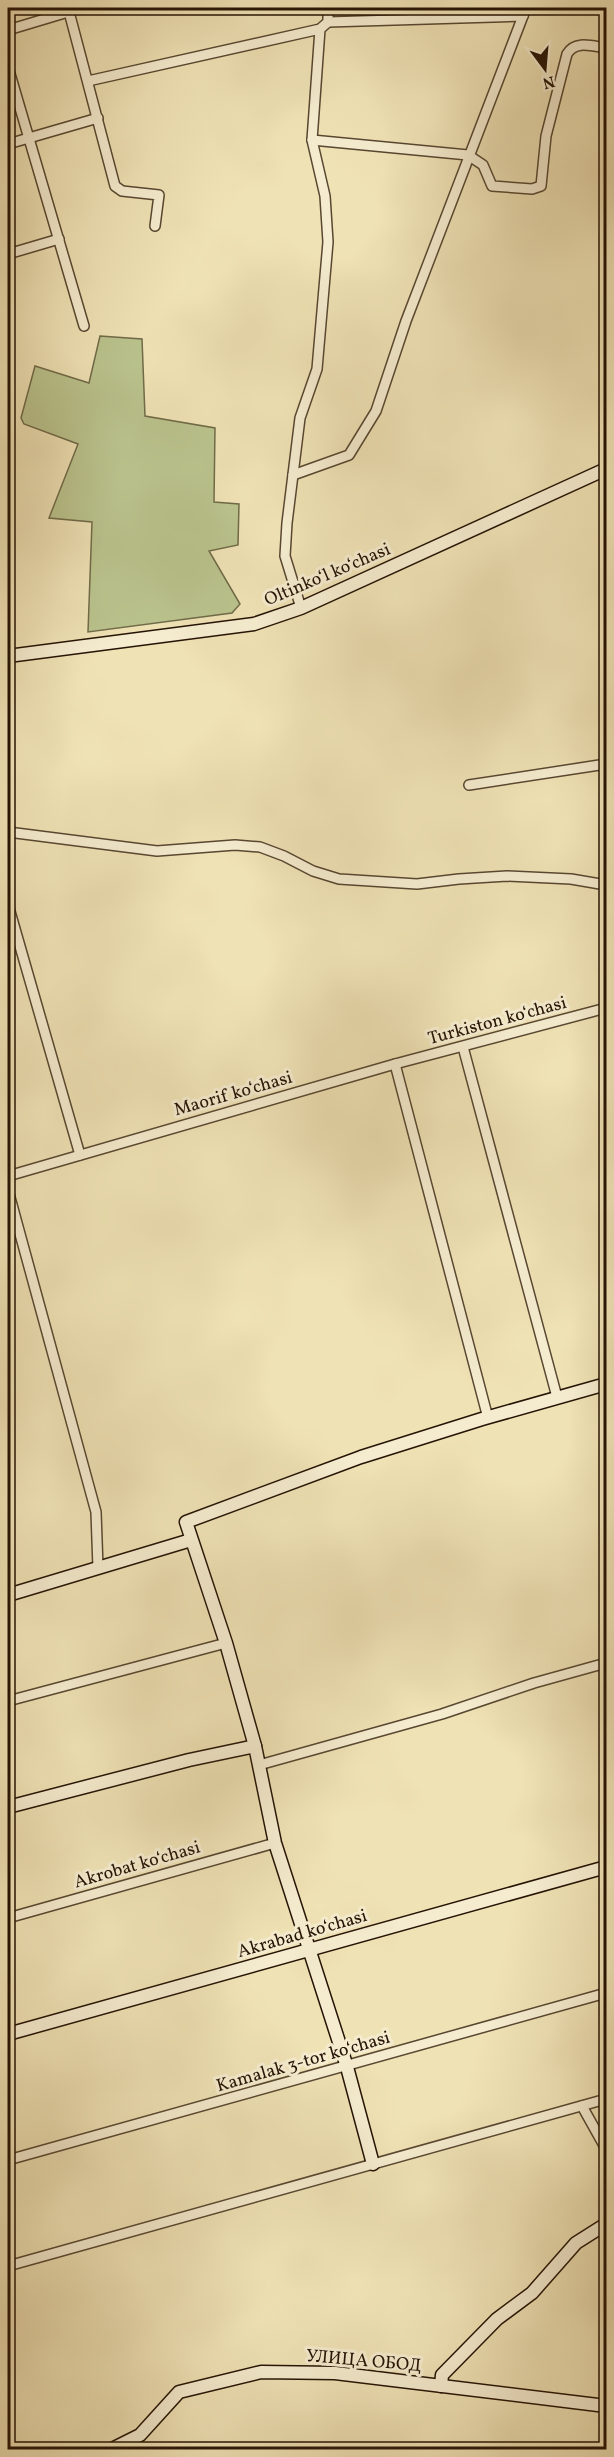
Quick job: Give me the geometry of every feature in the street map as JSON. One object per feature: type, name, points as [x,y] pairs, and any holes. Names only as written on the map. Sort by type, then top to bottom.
[{"type":"street","points":[[328,8],[328,22]]},
{"type":"street","points":[[8,30],[68,10],[115,186],[122,190],[159,195],[155,226]]},
{"type":"street","points":[[88,81],[320,29],[328,22],[525,12],[468,154],[406,321],[376,411],[349,454],[293,475]]},
{"type":"street","points":[[301,608],[285,556],[300,418],[317,369],[328,242],[325,196],[312,140],[320,29]]},
{"type":"street","points":[[312,140],[468,154],[483,165],[492,186],[532,189],[541,186],[546,136],[567,54],[573,46],[578,45],[606,48]]},
{"type":"street","points":[[8,67],[84,326]]},
{"type":"street","points":[[8,144],[98,118]]},
{"type":"street","points":[[8,254],[59,239]]},
{"type":"street","name":"Oltinkoʻl koʻchasi","points":[[8,656],[254,624],[301,608],[606,469]]},
{"type":"street","points":[[470,785],[606,764]]},
{"type":"street","points":[[8,832],[157,851],[235,844],[260,848],[284,856],[313,872],[339,879],[417,885],[507,876],[571,879],[606,885]]},
{"type":"street","points":[[9,908],[80,1155]]},
{"type":"street","name":"Turkiston koʻchasi","points":[[395,1064],[606,1008]]},
{"type":"street","points":[[463,1047],[557,1397]]},
{"type":"street","points":[[395,1064],[488,1418]]},
{"type":"street","name":"Maorif koʻchasi","points":[[8,1176],[395,1064]]},
{"type":"street","points":[[8,1190],[96,1512],[98,1568]]},
{"type":"street","points":[[373,2164],[346,2067],[275,1843],[255,1746],[186,1522],[361,1457],[606,1384]]},
{"type":"street","points":[[8,1595],[191,1540]]},
{"type":"street","points":[[8,1701],[225,1643]]},
{"type":"street","points":[[259,1765],[442,1714],[534,1683],[606,1663]]},
{"type":"street","points":[[8,1807],[189,1760],[255,1746]]},
{"type":"street","name":"Akrobat koʻchasi","points":[[8,1918],[275,1843]]},
{"type":"street","name":"Akrabad koʻchasi","points":[[8,2034],[606,1867]]},
{"type":"street","name":"Kamalak 3-tor koʻchasi","points":[[8,2160],[606,1993]]},
{"type":"street","points":[[8,2266],[606,2099]]},
{"type":"street","points":[[582,2106],[606,2149]]},
{"type":"street","name":"УЛИЦА ОБОД","points":[[110,2450],[140,2435],[179,2392],[261,2372],[335,2373],[441,2386],[442,2375],[497,2319],[532,2293],[576,2243],[606,2223]]},
{"type":"street","points":[[441,2386],[606,2406]]},
{"type":"green space","points":[[100,336],[142,339],[145,416],[215,428],[214,502],[239,504],[238,545],[209,551],[240,604],[232,613],[88,632],[92,522],[49,518],[78,444],[24,424],[21,418],[35,366],[89,383]]}]
